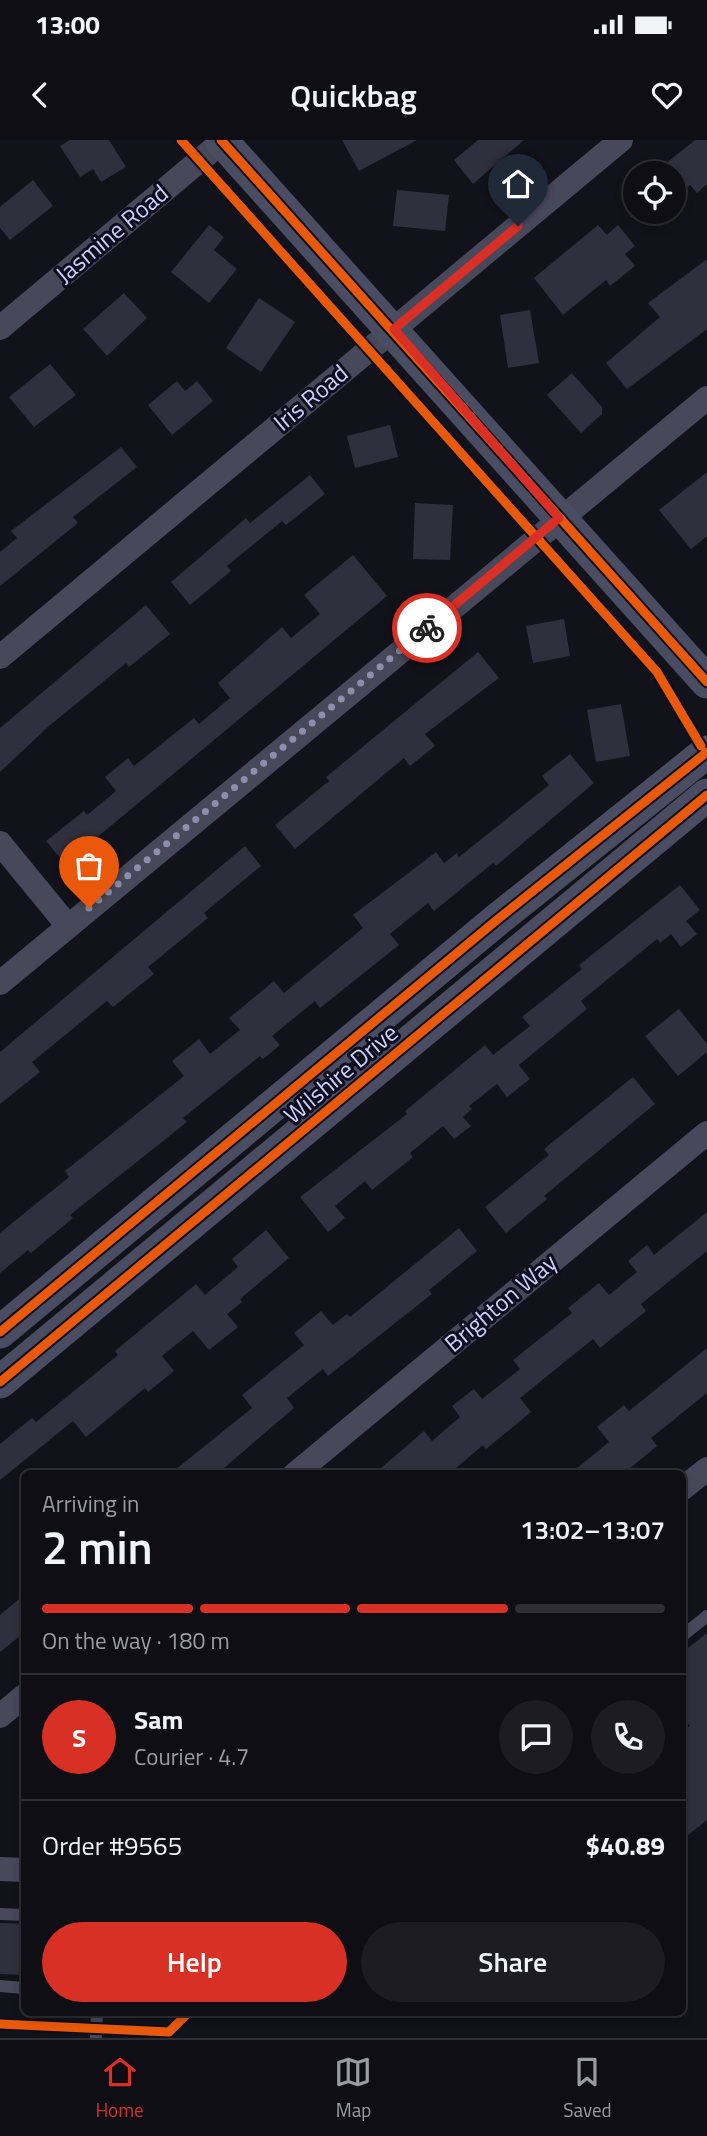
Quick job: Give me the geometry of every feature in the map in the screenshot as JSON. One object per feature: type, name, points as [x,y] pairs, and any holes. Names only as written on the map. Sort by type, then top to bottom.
[{"type":"street","points":[[222,140],[394,329],[707,682]]},
{"type":"street","name":"Jasmine Road","points":[[0,328],[222,140]]},
{"type":"street","name":"Iris Road","points":[[0,657],[621,140]]},
{"type":"street","points":[[0,983],[707,398]]},
{"type":"street","name":"Wilshire Drive","points":[[0,1332],[498,919],[707,752]]},
{"type":"street","name":"Wilshire Drive","points":[[0,1382],[707,795]]},
{"type":"street","points":[[0,843],[68,926]]},
{"type":"street","points":[[498,919],[524,947]]},
{"type":"street","name":"Brighton Way","points":[[300,1470],[707,1133]]},
{"type":"street","points":[[131,1223],[158,1251]]},
{"type":"street","points":[[686,1486],[707,1469]]},
{"type":"street","points":[[0,1717],[21,1699]]},
{"type":"street","points":[[0,1869],[21,1870]]},
{"type":"lane","points":[[686,1633],[707,1616]]},
{"type":"lane","points":[[0,1913],[21,1915]]},
{"type":"lane","points":[[0,1986],[21,1988]]},
{"type":"lane","points":[[96,2038],[97,2016]]},
{"type":"building","points":[[70,140],[109,140],[126,167],[101,182],[93,169],[80,177],[60,146]]},
{"type":"building","points":[[342,140],[417,140],[359,171]]},
{"type":"building","points":[[478,140],[524,140],[473,184],[454,160]]},
{"type":"building","points":[[695,140],[707,140],[707,184],[697,193],[690,185],[686,188],[686,161],[669,161]]},
{"type":"building","points":[[33,180],[53,206],[10,240],[0,228],[0,207]]},
{"type":"building","points":[[397,190],[449,195],[445,231],[393,226]]},
{"type":"building","points":[[209,225],[224,237],[214,250],[237,269],[209,303],[171,272]]},
{"type":"building","points":[[598,225],[607,235],[618,225],[635,246],[625,254],[635,266],[610,286],[606,280],[563,315],[534,278]]},
{"type":"building","points":[[707,259],[707,329],[627,389],[606,363],[660,317],[648,303]]},
{"type":"building","points":[[124,293],[147,318],[107,356],[83,329]]},
{"type":"building","points":[[259,298],[295,322],[261,372],[226,348]]},
{"type":"building","points":[[530,310],[539,363],[508,368],[500,315]]},
{"type":"building","points":[[50,364],[76,395],[34,427],[9,397]]},
{"type":"building","points":[[572,373],[602,407],[602,414],[581,433],[547,395]]},
{"type":"building","points":[[177,381],[185,391],[197,381],[213,401],[172,435],[148,405]]},
{"type":"building","points":[[390,425],[398,457],[355,468],[347,436]]},
{"type":"building","points":[[121,447],[137,467],[73,517],[78,523],[0,586],[0,552],[17,538],[11,531]]},
{"type":"building","points":[[707,472],[707,536],[691,549],[659,510]]},
{"type":"building","points":[[310,475],[325,494],[286,525],[282,521],[227,566],[231,571],[190,605],[171,582],[246,518],[250,523]]},
{"type":"building","points":[[415,503],[453,505],[450,560],[413,559]]},
{"type":"building","points":[[353,555],[387,596],[65,864],[46,841],[84,811],[87,815],[116,791],[105,777],[128,758],[134,766],[194,718],[199,724],[230,698],[218,683],[282,627],[291,638],[320,614],[304,595]]},
{"type":"building","points":[[146,605],[170,634],[129,667],[126,663],[49,726],[0,772],[0,728]]},
{"type":"building","points":[[564,619],[570,656],[533,663],[526,626]]},
{"type":"building","points":[[478,652],[499,678],[425,734],[435,746],[410,766],[404,758],[295,849],[275,825],[329,781],[326,777]]},
{"type":"building","points":[[621,704],[630,756],[596,762],[587,710]]},
{"type":"building","points":[[570,754],[594,783],[496,866],[493,863],[434,911],[428,903],[390,934],[399,945],[320,1008],[315,1001],[272,1036],[280,1045],[263,1059],[260,1056],[183,1118],[187,1122],[70,1215],[73,1218],[31,1253],[28,1250],[0,1273],[0,1233],[69,1177],[65,1171],[184,1076],[172,1061],[199,1039],[210,1054],[240,1030],[229,1018],[274,981],[284,993],[363,928],[353,915],[436,852],[444,863],[457,853],[459,857],[549,785],[542,776]]},
{"type":"building","points":[[245,846],[261,866],[204,913],[208,918],[148,967],[154,974],[113,1007],[107,1001],[32,1062],[40,1072],[0,1104],[0,1052]]},
{"type":"building","points":[[680,885],[700,910],[686,921],[697,934],[681,947],[671,934],[660,943],[657,939],[581,1001],[587,1009],[519,1065],[530,1079],[507,1097],[497,1084],[469,1106],[472,1109],[463,1117],[471,1126],[454,1139],[443,1126],[410,1153],[413,1157],[372,1190],[365,1181],[335,1206],[345,1218],[328,1232],[300,1197],[407,1114],[405,1111],[485,1045],[493,1055],[530,1026],[522,1017],[582,969],[579,965]]},
{"type":"building","points":[[679,1009],[707,1044],[707,1052],[678,1076],[645,1036]]},
{"type":"building","points":[[633,1077],[655,1104],[544,1196],[547,1199],[506,1233],[485,1207],[549,1155],[544,1149]]},
{"type":"building","points":[[707,1212],[707,1251],[641,1304],[646,1311],[600,1348],[593,1339],[520,1398],[531,1412],[486,1449],[483,1445],[454,1470],[379,1470],[424,1431],[432,1441],[460,1417],[452,1406],[474,1389],[482,1399],[520,1369],[513,1360],[572,1313],[568,1308],[599,1283],[609,1295],[637,1272],[628,1261],[647,1245],[654,1255]]},
{"type":"building","points":[[459,1228],[477,1251],[429,1290],[432,1294],[328,1376],[323,1369],[287,1398],[294,1408],[222,1470],[175,1470],[252,1408],[242,1395],[304,1345],[294,1333],[321,1311],[333,1325],[347,1314],[350,1317]]},
{"type":"building","points":[[266,1230],[289,1258],[240,1299],[242,1302],[227,1314],[238,1327],[209,1350],[193,1331],[162,1356],[174,1371],[148,1392],[145,1388],[86,1437],[73,1421],[0,1480],[0,1444],[32,1418],[36,1422],[118,1355],[115,1351],[196,1284],[205,1295],[238,1267],[232,1259]]},
{"type":"building","points":[[707,1348],[707,1393],[651,1438],[657,1446],[628,1470],[575,1470],[609,1442],[597,1427],[624,1405],[629,1411]]},
{"type":"building","points":[[21,1598],[21,1635],[0,1652],[0,1615]]},
{"type":"building","points":[[707,1633],[707,1820],[686,1837],[686,1729],[690,1726],[686,1721],[686,1650]]},
{"type":"building","points":[[0,1923],[21,1924],[21,1975],[0,1974]]},
{"type":"cycle path","points":[[181,140],[657,672],[701,746]]},
{"type":"cycle path","points":[[221,140],[707,682]]},
{"type":"cycle path","points":[[0,1332],[498,919],[707,752]]},
{"type":"cycle path","points":[[0,1382],[707,795]]},
{"type":"cycle path","points":[[0,2024],[169,2032],[185,2016]]},
{"type":"way so far","points":[[89,908],[427,628]]},
{"type":"route","points":[[427,628],[559,518],[394,329],[518,226]]}]
